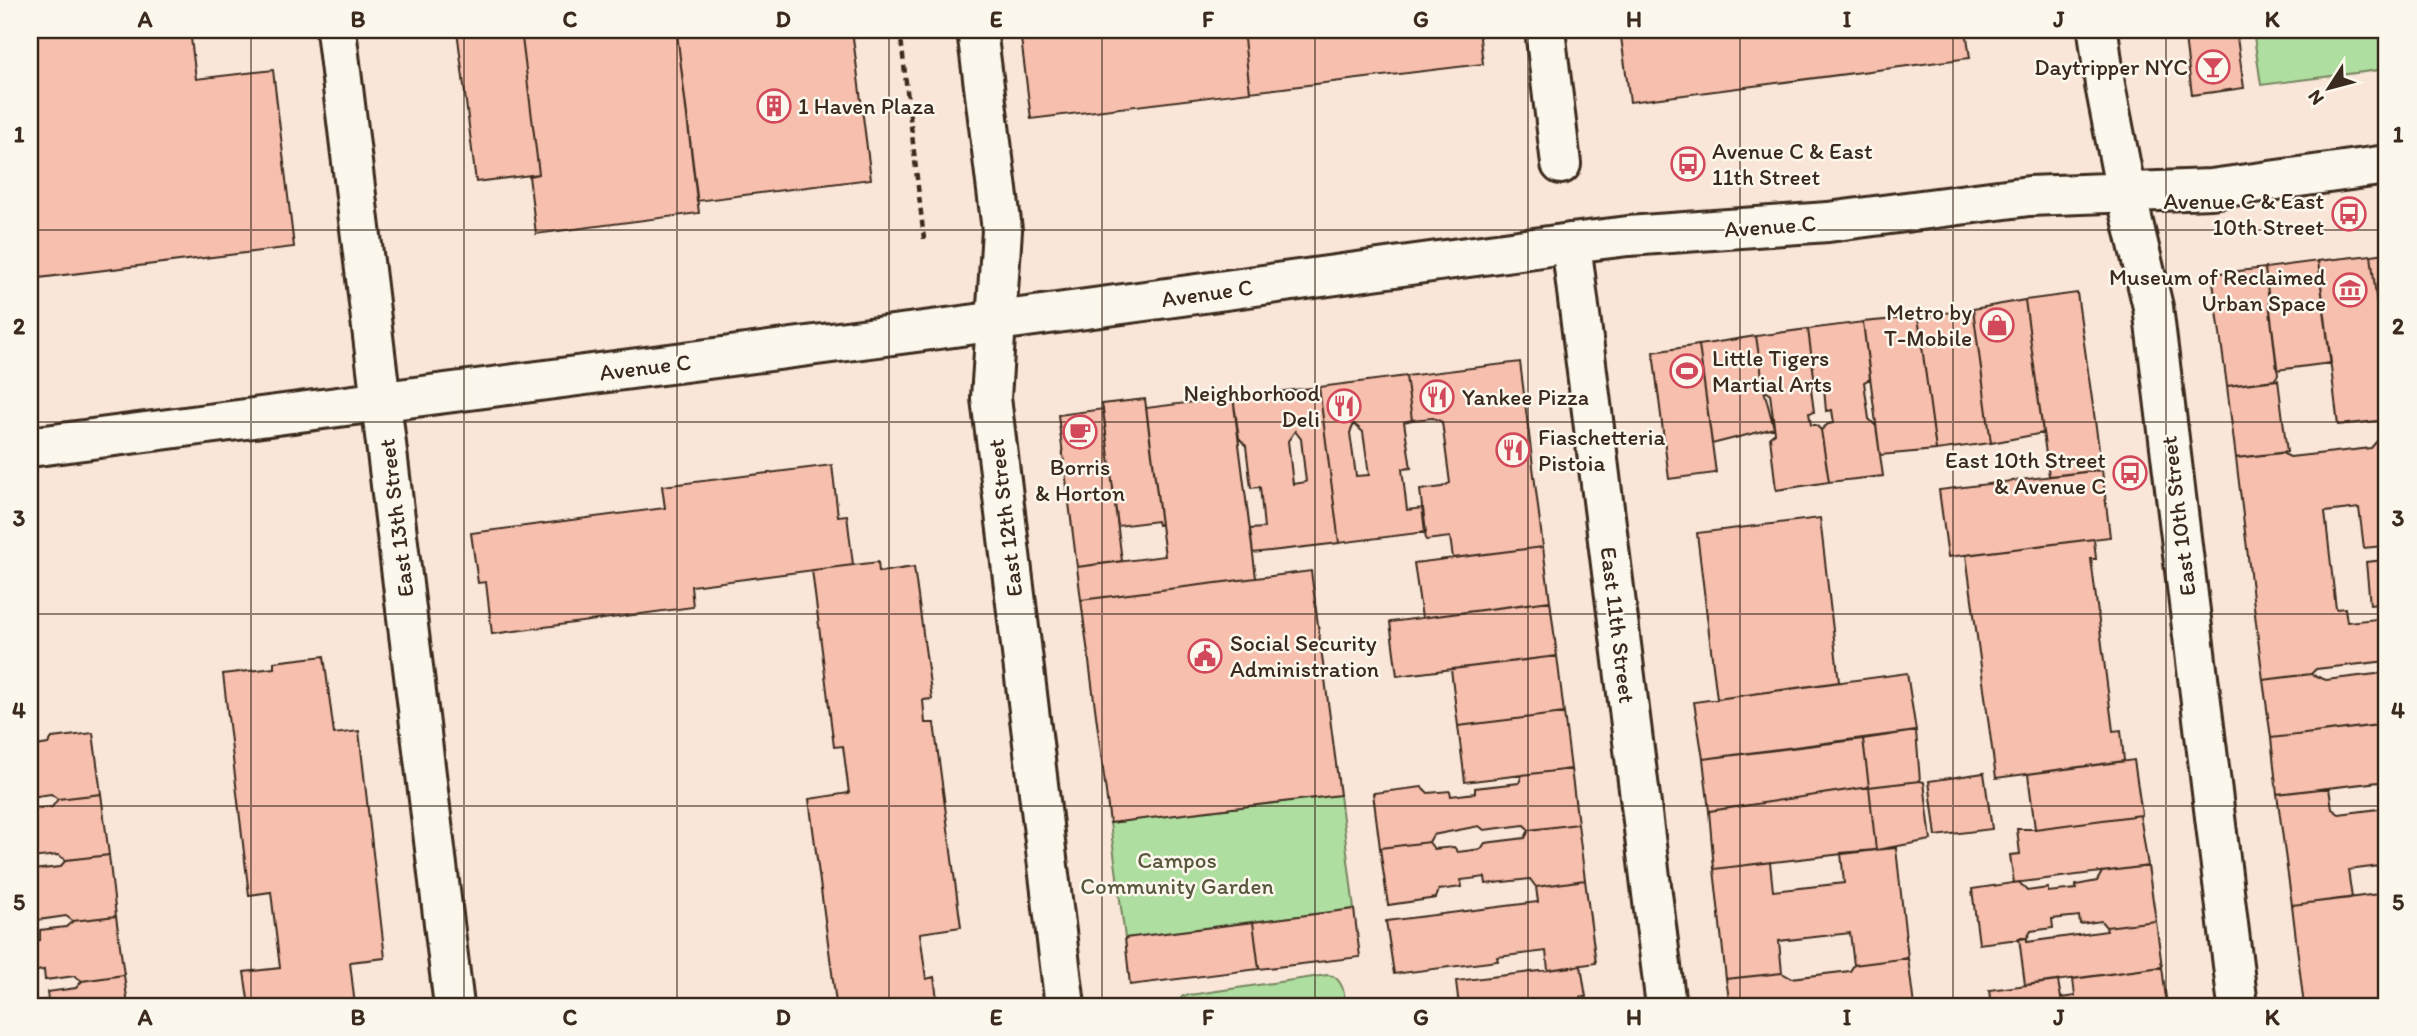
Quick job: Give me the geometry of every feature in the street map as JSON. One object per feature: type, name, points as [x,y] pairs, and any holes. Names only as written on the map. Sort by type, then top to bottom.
[{"type":"street","name":"East 13th Street","points":[[336,30],[454,1006]]},
{"type":"street","name":"East 12th Street","points":[[977,30],[1002,230],[990,398],[1065,1006]]},
{"type":"street","points":[[1545,30],[1561,164]]},
{"type":"street","name":"East 10th Street","points":[[2098,30],[2105,85],[2152,307],[2238,1006]]},
{"type":"street","name":"Avenue C","points":[[30,447],[996,322],[1628,236],[1828,222],[2029,196],[2218,189],[2387,165]]},
{"type":"street","name":"East 11th Street","points":[[1571,243],[1666,1006]]},
{"type":"path","points":[[900,30],[924,239]]},
{"type":"green space","points":[[2253,30],[2387,30],[2387,69],[2261,85]]},
{"type":"green space","name":"Campos Community Garden","points":[[1340,795],[1354,909],[1125,938],[1110,823]]},
{"type":"green space","points":[[1333,976],[1339,982],[1346,1006],[1174,1006],[1183,996]]},
{"type":"building","points":[[30,30],[190,30],[196,79],[273,70],[294,247],[30,279]]},
{"type":"building","points":[[457,30],[521,30],[539,174],[476,182]]},
{"type":"building","points":[[521,30],[706,30],[677,33],[699,213],[536,234],[529,176],[539,174]]},
{"type":"building","name":"1 Haven Plaza","points":[[706,30],[852,30],[871,179],[697,201],[677,33]]},
{"type":"building","points":[[1020,30],[1243,30],[1250,92],[1031,119]]},
{"type":"building","points":[[1243,30],[1479,30],[1483,64],[1250,92]]},
{"type":"building","points":[[1620,30],[1966,30],[1970,58],[1630,102]]},
{"type":"building","points":[[2184,30],[2236,30],[2244,88],[2192,95]]},
{"type":"building","points":[[2387,253],[2387,379],[2386,379],[2371,255]]},
{"type":"building","points":[[2371,255],[2387,389],[2387,420],[2338,425],[2318,261]]},
{"type":"building","points":[[2318,261],[2331,363],[2277,370],[2265,268]]},
{"type":"building","points":[[2265,268],[2278,375],[2274,380],[2227,386],[2212,274]]},
{"type":"building","points":[[2077,293],[2102,470],[2049,476],[2025,300]]},
{"type":"building","points":[[2025,300],[2043,433],[1991,443],[1973,309]]},
{"type":"building","points":[[1973,309],[1991,443],[1936,450],[1918,317]]},
{"type":"building","points":[[1918,317],[1936,450],[1880,455],[1863,322]]},
{"type":"building","points":[[1863,322],[1870,379],[1864,382],[1869,419],[1876,426],[1883,476],[1829,482],[1821,430],[1834,423],[1832,410],[1826,411],[1824,388],[1815,384],[1808,329]]},
{"type":"building","points":[[1808,329],[1815,384],[1811,389],[1814,412],[1809,413],[1811,425],[1816,425],[1821,430],[1829,482],[1776,490],[1770,437],[1775,433],[1770,394],[1764,390],[1756,336]]},
{"type":"building","points":[[1756,336],[1764,390],[1774,428],[1712,444],[1699,345]]},
{"type":"building","points":[[1699,345],[1716,473],[1669,479],[1653,352]]},
{"type":"building","points":[[1520,362],[1543,547],[1453,558],[1450,537],[1426,540],[1420,490],[1450,483],[1442,422],[1433,418],[1412,420],[1406,376]]},
{"type":"building","points":[[1406,376],[1412,420],[1404,422],[1411,468],[1402,469],[1407,510],[1423,508],[1426,532],[1339,543],[1319,387]],"holes":[[[1354,424],[1363,432],[1369,475],[1356,476],[1350,433]]]},
{"type":"building","points":[[2278,380],[2287,452],[2236,458],[2227,386]]},
{"type":"building","points":[[1319,387],[1339,543],[1253,553],[1250,529],[1264,528],[1260,487],[1251,488],[1246,446],[1239,438],[1233,397]],"holes":[[[1295,431],[1301,439],[1306,482],[1293,484],[1288,441]]]},
{"type":"building","points":[[1233,397],[1256,578],[1081,600],[1077,567],[1165,556],[1146,408]]},
{"type":"building","points":[[1145,399],[1161,524],[1158,525],[1157,521],[1118,526],[1102,404]]},
{"type":"building","points":[[1103,409],[1122,561],[1077,567],[1058,415]]},
{"type":"building","points":[[2387,440],[2387,550],[2383,546],[2364,548],[2359,508],[2325,512],[2336,609],[2345,608],[2347,622],[2387,618],[2387,661],[2316,669],[2311,674],[2263,680],[2236,458],[2282,453],[2290,457],[2371,448],[2377,441]]},
{"type":"building","points":[[832,465],[838,516],[847,515],[853,565],[691,586],[693,607],[492,634],[486,582],[478,583],[471,533],[665,508],[662,486]]},
{"type":"building","points":[[2102,470],[2110,537],[1948,557],[1939,490]]},
{"type":"building","points":[[1820,518],[1839,682],[1717,699],[1697,533]]},
{"type":"building","points":[[2094,539],[2096,559],[2091,559],[2113,731],[2121,730],[2124,761],[1996,778],[1966,555]]},
{"type":"building","points":[[1543,547],[1550,601],[1422,618],[1414,563]]},
{"type":"building","points":[[2387,556],[2387,603],[2370,605],[2366,562],[2385,560]]},
{"type":"building","points":[[878,562],[879,572],[914,567],[932,699],[923,700],[925,723],[934,723],[961,927],[920,933],[926,979],[934,977],[938,1006],[844,1006],[843,1003],[836,1003],[809,799],[849,793],[843,746],[834,747],[812,570]]},
{"type":"building","name":"Social Security Administration","points":[[1311,571],[1340,795],[1110,823],[1081,600]]},
{"type":"building","points":[[1550,601],[1557,656],[1397,676],[1390,622]]},
{"type":"building","points":[[324,656],[334,734],[359,731],[385,958],[350,962],[355,1006],[249,1006],[244,972],[280,968],[271,892],[249,895],[223,674],[274,668],[274,662]]},
{"type":"building","points":[[1557,656],[1564,713],[1458,726],[1451,669]]},
{"type":"building","points":[[2387,668],[2387,724],[2271,738],[2263,680],[2311,674],[2326,680],[2384,673]]},
{"type":"building","points":[[1907,673],[1916,731],[1703,759],[1694,702]]},
{"type":"building","points":[[1564,713],[1571,769],[1465,782],[1458,726]]},
{"type":"building","points":[[2387,724],[2387,781],[2277,794],[2271,738]]},
{"type":"building","points":[[1916,731],[1920,781],[1869,787],[1863,739]]},
{"type":"building","points":[[93,733],[101,794],[58,799],[51,794],[30,797],[30,747],[48,744],[52,738]]},
{"type":"building","points":[[1863,739],[1869,787],[1709,811],[1703,759]]},
{"type":"building","points":[[2134,760],[2142,815],[2035,829],[2028,774]]},
{"type":"building","points":[[1571,769],[1578,824],[1529,830],[1524,825],[1484,830],[1479,826],[1433,835],[1429,842],[1380,848],[1373,793],[1422,787],[1428,793],[1450,791],[1451,796],[1475,793],[1475,788],[1519,783],[1522,775]]},
{"type":"building","points":[[1984,773],[1992,829],[1936,836],[1929,781]]},
{"type":"building","points":[[1924,782],[1931,840],[1876,850],[1869,787]]},
{"type":"building","points":[[1869,787],[1876,850],[1714,869],[1709,811]]},
{"type":"building","points":[[2329,788],[2332,809],[2339,814],[2387,808],[2387,865],[2348,870],[2352,898],[2292,905],[2277,794]]},
{"type":"building","points":[[101,794],[109,855],[66,860],[58,855],[31,858],[30,809],[52,807],[58,799]]},
{"type":"building","points":[[2140,815],[2148,866],[2014,883],[2010,855],[2020,854],[2017,829]]},
{"type":"building","points":[[1578,824],[1585,880],[1536,887],[1530,879],[1486,884],[1485,877],[1461,880],[1462,887],[1439,890],[1436,898],[1388,905],[1380,848],[1429,842],[1434,849],[1454,847],[1458,852],[1481,849],[1485,843],[1525,838],[1529,830]]},
{"type":"building","points":[[1896,848],[1908,958],[1854,965],[1850,933],[1779,941],[1782,973],[1726,979],[1714,869],[1770,862],[1773,891],[1844,883],[1841,853]]},
{"type":"building","points":[[109,855],[116,916],[73,921],[66,916],[38,920],[36,909],[30,910],[30,879],[33,878],[33,870],[60,867],[66,860]]},
{"type":"building","points":[[2148,866],[2156,921],[2106,927],[2101,921],[2080,924],[2079,916],[2052,919],[2053,928],[2031,931],[2027,938],[1979,944],[1972,889],[2019,882],[2027,891],[2048,888],[2048,892],[2076,889],[2076,885],[2097,881],[2102,872]]},
{"type":"building","points":[[1585,880],[1596,963],[1548,970],[1546,951],[1497,957],[1498,961],[1394,974],[1386,921],[1538,902],[1536,887]]},
{"type":"building","points":[[2387,893],[2387,1006],[2304,1006],[2292,905]]},
{"type":"building","points":[[1354,909],[1360,957],[1259,969],[1253,922]]},
{"type":"building","points":[[116,916],[124,975],[82,981],[75,976],[45,980],[44,970],[30,972],[30,941],[40,940],[40,930],[66,927],[73,921]]},
{"type":"building","points":[[2156,921],[2162,967],[2025,985],[2019,938],[2027,938],[2027,942],[2107,931],[2106,927]]},
{"type":"building","points":[[1253,922],[1259,969],[1130,985],[1125,938]]},
{"type":"building","points":[[1908,958],[1914,1006],[1730,1006],[1726,979],[1782,973],[1791,978],[1850,971],[1854,965]]},
{"type":"building","points":[[1581,966],[1586,997],[1580,997],[1581,1006],[1459,1006],[1456,981]]},
{"type":"building","points":[[2162,967],[2167,1006],[1991,1006],[1989,990],[2058,981],[2061,998],[2075,996],[2073,979]]},
{"type":"building","points":[[124,975],[128,1006],[30,1006],[30,1002],[48,1000],[47,992],[76,988],[82,981]]},
{"type":"place","name":"Daytripper NYC","points":[[2213,67]]},
{"type":"place","name":"1 Haven Plaza","points":[[774,106]]},
{"type":"place","name":"Avenue C & East 11th Street","points":[[1688,164]]},
{"type":"place","name":"Avenue C & East 10th Street","points":[[2349,214]]},
{"type":"place","name":"Museum of Reclaimed Urban Space","points":[[2350,290]]},
{"type":"place","name":"Metro by T-Mobile","points":[[1997,325]]},
{"type":"place","name":"Little Tigers Martial Arts","points":[[1687,371]]},
{"type":"place","name":"Yankee Pizza","points":[[1437,397]]},
{"type":"place","name":"Neighborhood Deli","points":[[1344,406]]},
{"type":"place","name":"Borris & Horton","points":[[1080,432]]},
{"type":"place","name":"Fiaschetteria Pistoia","points":[[1513,450]]},
{"type":"place","name":"East 10th Street & Avenue C","points":[[2130,473]]},
{"type":"place","name":"Social Security Administration","points":[[1205,656]]}]
